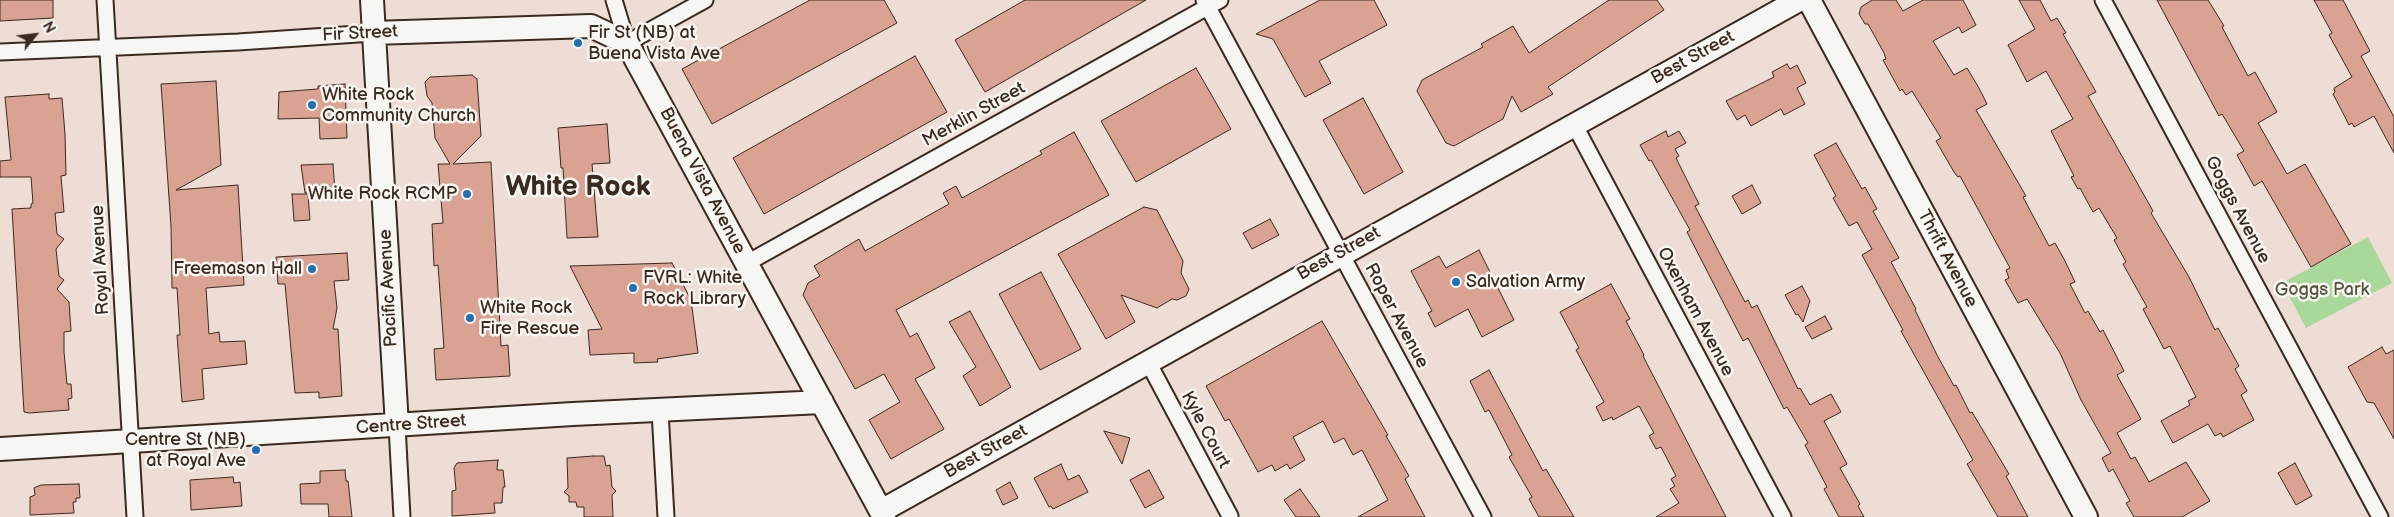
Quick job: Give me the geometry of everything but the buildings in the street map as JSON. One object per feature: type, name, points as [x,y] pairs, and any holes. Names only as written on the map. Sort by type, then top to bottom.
[{"type":"street","name":"Royal Avenue","points":[[105,0],[135,517]]},
{"type":"street","name":"Pacific Avenue","points":[[372,0],[402,517]]},
{"type":"street","name":"Buena Vista Avenue","points":[[614,0],[627,43],[882,514]]},
{"type":"street","points":[[627,43],[706,0]]},
{"type":"street","name":"Best Street","points":[[882,514],[1340,253],[1799,0]]},
{"type":"street","name":"Thrift Avenue","points":[[1809,0],[2086,517]]},
{"type":"street","name":"Goggs Avenue","points":[[2103,0],[2380,517]]},
{"type":"street","name":"Roper Avenue","points":[[1210,2],[1340,253],[1483,517]]},
{"type":"street","name":"Merklin Street","points":[[747,263],[1210,2]]},
{"type":"street","name":"Fir Street","points":[[0,52],[373,33],[514,30],[591,26],[627,43]]},
{"type":"street","name":"Oxenham Avenue","points":[[1574,124],[1783,517]]},
{"type":"street","name":"Kyle Court","points":[[1148,362],[1230,516]]},
{"type":"street","name":"Centre Street","points":[[0,450],[822,402]]},
{"type":"street","points":[[660,411],[666,517]]},
{"type":"green space","name":"Goggs Park","points":[[2368,237],[2392,283],[2306,328],[2282,283]]},
{"type":"place","name":"Fir St (NB) at Buena Vista Ave","points":[[578,43]]},
{"type":"place","name":"White Rock Community Church","points":[[312,105]]},
{"type":"place","name":"White Rock RCMP","points":[[467,194]]},
{"type":"place","name":"Freemason Hall","points":[[312,269]]},
{"type":"place","name":"Salvation Army","points":[[1456,282]]},
{"type":"place","name":"FVRL: White Rock Library","points":[[633,288]]},
{"type":"place","name":"White Rock Fire Rescue","points":[[470,318]]},
{"type":"place","name":"Centre St (NB) at Royal Ave","points":[[256,450]]},
{"type":"district","name":"White Rock","points":[[578,188]]}]
